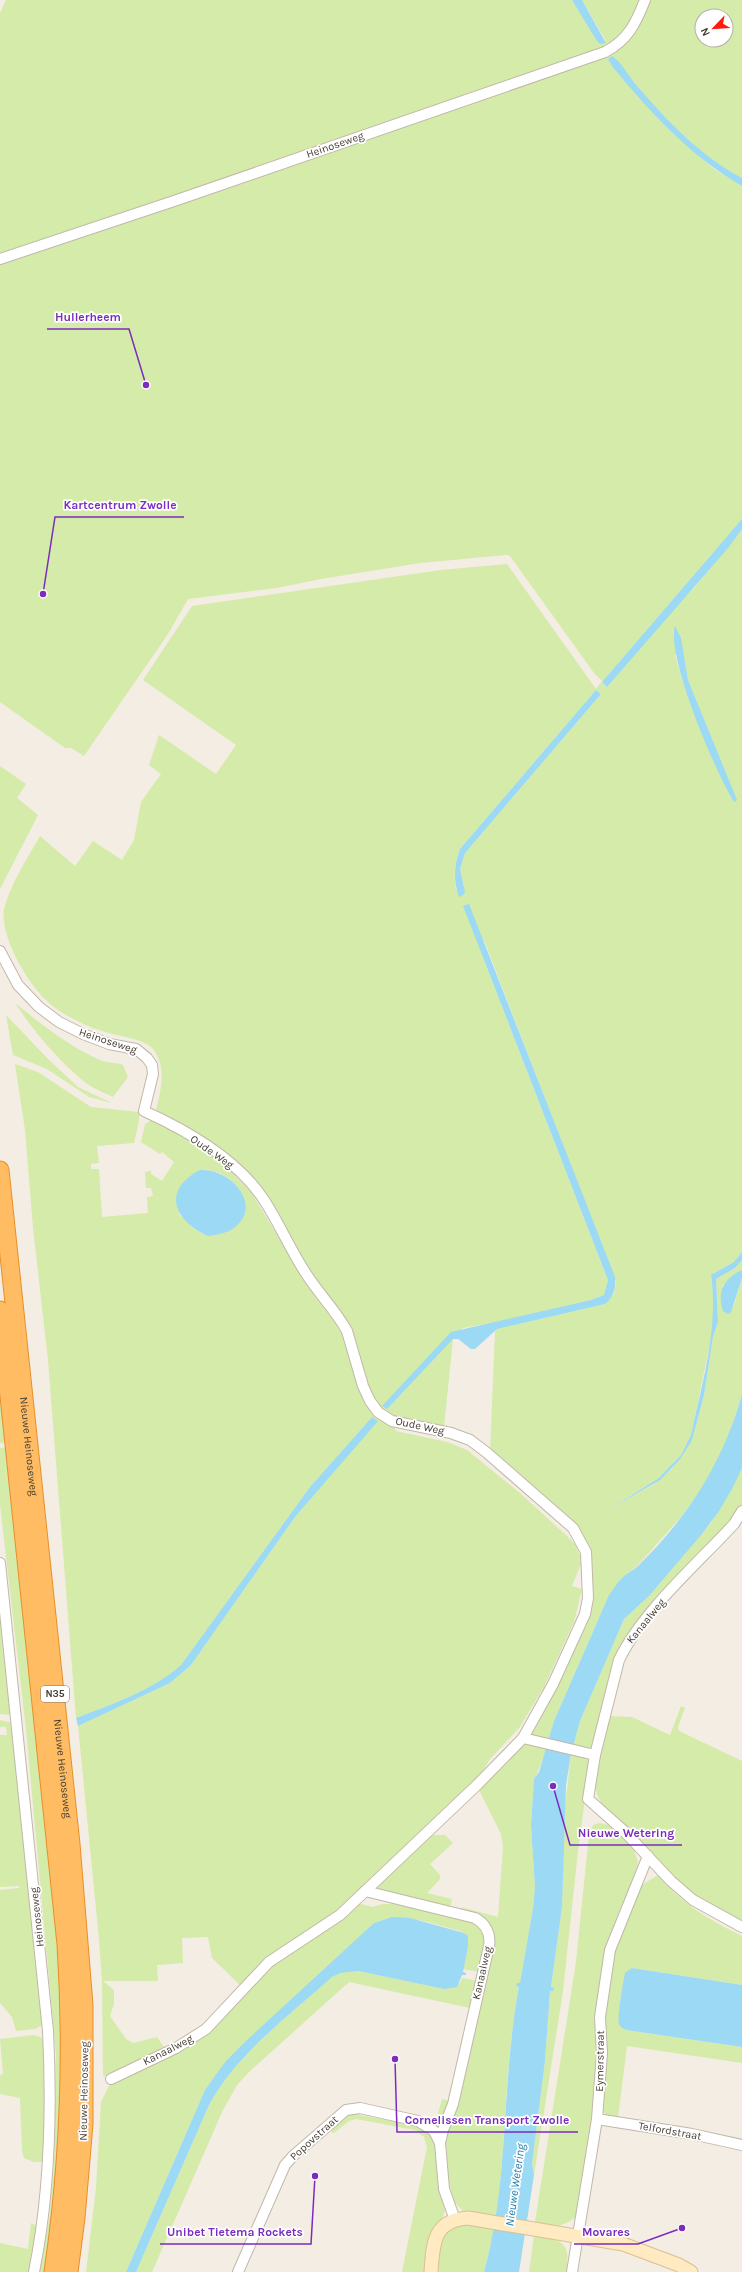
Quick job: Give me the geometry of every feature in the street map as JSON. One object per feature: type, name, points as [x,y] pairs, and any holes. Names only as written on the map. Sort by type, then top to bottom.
[{"type":"highway","name":"Nieuwe Heinoseweg","points":[[0,1170],[70,1836],[84,2004],[83,2131],[77,2211],[68,2272]]},
{"type":"highway","name":"Nieuwe Heinoseweg","points":[[0,1310],[66,1944],[71,2016],[68,2152],[54,2272]]},
{"type":"street","name":"Heinoseweg","points":[[0,259],[177,200],[605,52],[621,42],[629,34],[636,22],[645,0]]},
{"type":"street","name":"Heinoseweg","points":[[0,951],[18,985],[39,1007],[59,1022],[83,1034],[109,1044],[136,1050],[148,1058],[152,1065],[153,1074],[144,1111]]},
{"type":"street","name":"Oude Weg","points":[[144,1111],[181,1130],[223,1157],[253,1185],[264,1200],[306,1275],[342,1322],[347,1331],[366,1394],[378,1412],[392,1421],[451,1433],[470,1440],[568,1523],[580,1538],[588,1561],[587,1607],[563,1664],[523,1738]]},
{"type":"street","name":"Kanaalweg","points":[[648,1856],[624,1831],[588,1799],[595,1755],[619,1660],[625,1647],[658,1605],[734,1524],[742,1511]]},
{"type":"street","name":"Heinoseweg","points":[[0,1563],[49,2039],[50,2107],[48,2167],[42,2223],[34,2272]]},
{"type":"street","points":[[523,1738],[595,1755]]},
{"type":"street","name":"Kanaalweg","points":[[111,2079],[176,2048],[206,2030],[269,1962],[331,1923],[523,1738]]},
{"type":"street","points":[[648,1856],[692,1900],[742,1927]]},
{"type":"street","name":"Eymerstraat","points":[[572,2272],[597,2119],[602,2053],[600,2017],[610,1950],[648,1856]]},
{"type":"street","name":"Kanaalweg","points":[[365,1891],[475,1918],[483,1924],[488,1932],[489,1946],[453,2104],[443,2130],[440,2143]]},
{"type":"street","name":"Popovstraat","points":[[238,2272],[285,2165],[341,2113],[360,2108],[418,2121],[434,2131],[440,2143]]},
{"type":"street","name":"Telfordstraat","points":[[597,2119],[692,2134],[742,2146]]},
{"type":"street","points":[[440,2143],[444,2189],[456,2220]]},
{"type":"street","points":[[431,2272],[435,2239],[443,2227],[456,2220],[483,2220],[623,2244],[679,2265],[691,2272]]},
{"type":"green space","points":[[6,0],[572,0],[600,44],[606,41],[582,0],[641,0],[629,27],[608,46],[175,205],[572,68],[601,56],[621,45],[628,38],[642,16],[649,0],[742,0],[742,178],[705,154],[672,125],[642,92],[615,58],[623,78],[672,132],[714,169],[742,186],[742,519],[602,682],[607,687],[678,603],[693,589],[742,529],[742,1252],[734,1262],[711,1275],[714,1304],[713,1329],[691,1435],[681,1455],[659,1478],[610,1509],[654,1484],[672,1468],[692,1440],[704,1395],[713,1337],[718,1322],[716,1279],[735,1268],[742,1260],[742,1270],[722,1286],[733,1308],[742,1278],[742,1394],[727,1442],[704,1486],[681,1517],[638,1565],[621,1579],[598,1620],[554,1721],[549,1741],[530,1735],[587,1617],[588,1550],[490,1452],[495,1332],[497,1329],[605,1304],[614,1294],[616,1282],[484,940],[480,950],[608,1280],[604,1295],[591,1300],[503,1321],[463,1328],[388,1409],[453,1339],[444,1427],[394,1417],[382,1412],[373,1399],[349,1331],[268,1203],[205,1139],[183,1124],[156,1110],[162,1079],[160,1063],[153,1049],[143,1042],[108,1033],[71,1018],[56,1009],[44,998],[22,969],[10,944],[6,932],[4,909],[15,881],[40,836],[75,866],[93,841],[122,860],[134,840],[141,802],[161,774],[149,765],[159,735],[216,774],[236,745],[143,680],[192,606],[441,570],[507,564],[596,689],[602,681],[594,673],[510,556],[506,555],[420,563],[321,579],[277,588],[188,599],[168,634],[84,756],[71,748],[65,748],[0,702],[0,13]],"holes":[[[683,651],[688,680],[731,786],[707,738],[686,689],[675,655]],[[596,690],[601,694],[465,853],[460,869],[464,887],[456,890],[455,869],[460,849]]]},
{"type":"green space","points":[[0,766],[26,784],[17,798],[38,815],[0,889]]},
{"type":"green space","points":[[15,1003],[46,1027],[79,1049],[102,1061],[123,1065],[128,1077],[113,1097],[86,1083],[66,1065],[39,1035]]},
{"type":"green space","points":[[6,1015],[49,1060],[78,1087],[112,1103],[89,1097],[47,1069],[13,1055]]},
{"type":"green space","points":[[15,1064],[38,1072],[91,1107],[139,1112],[139,1121],[134,1143],[97,1146],[99,1163],[91,1164],[91,1169],[99,1169],[102,1217],[148,1213],[147,1197],[153,1196],[151,1188],[146,1188],[145,1172],[151,1171],[151,1174],[162,1181],[174,1162],[162,1152],[160,1154],[141,1142],[145,1124],[152,1120],[160,1121],[218,1158],[251,1192],[303,1278],[336,1322],[343,1334],[357,1384],[392,1423],[396,1431],[447,1442],[467,1450],[520,1493],[568,1537],[575,1544],[582,1561],[572,1586],[582,1589],[574,1622],[544,1687],[519,1728],[490,1759],[476,1782],[349,1905],[242,1987],[212,1958],[208,1937],[182,1938],[183,1963],[157,1965],[158,1981],[103,1981],[114,1990],[114,2004],[110,2016],[126,2039],[133,2043],[157,2037],[165,2049],[112,2075],[103,2076],[102,1981],[99,1939],[78,1726],[170,1683],[191,1665],[295,1517],[377,1421],[372,1417],[310,1487],[181,1665],[145,1690],[76,1718],[48,1360],[33,1228],[25,1130]],"holes":[[[200,1170],[219,1173],[229,1179],[242,1194],[216,1235],[200,1232],[191,1226],[179,1214]]]},
{"type":"green space","points":[[0,1357],[9,1442],[0,1443]]},
{"type":"green space","points":[[10,1447],[59,1934],[65,2061],[48,2272],[40,2272],[50,2214],[54,2166],[56,2055],[26,1729],[0,1505],[0,1448]]},
{"type":"green space","points":[[742,1468],[742,1506],[729,1523],[646,1610],[633,1626],[625,1639],[593,1746],[587,1749],[573,1747],[580,1721],[624,1619],[649,1596],[711,1523]]},
{"type":"green space","points":[[0,1598],[11,1715],[0,1714]]},
{"type":"green space","points":[[681,1706],[685,1708],[678,1727],[679,1731],[742,1761],[742,1923],[690,1892],[648,1848],[608,1811],[601,1802],[597,1793],[595,1784],[596,1767],[610,1716],[632,1717],[670,1735]]},
{"type":"green space","points":[[0,1720],[13,1723],[44,2024],[35,2029],[16,2031],[12,2017],[0,2003],[0,1890],[19,1888],[19,1886],[0,1887],[0,1735],[7,1735],[6,1727],[0,1727]]},
{"type":"green space","points":[[526,1742],[547,1747],[534,1782],[531,1826],[535,1887],[533,1908],[520,1983],[516,1986],[519,1987],[514,2016],[508,2073],[500,2188],[496,2217],[463,2211],[455,2203],[448,2180],[446,2130],[493,1941],[461,1907],[498,1917],[503,1847],[501,1834],[478,1788]]},
{"type":"green space","points":[[571,1754],[584,1757],[590,1762],[578,1851],[563,1991],[534,2175],[532,2164],[545,2061],[550,1991],[553,1990],[551,1987],[562,1907],[564,1816]]},
{"type":"green space","points":[[600,1823],[608,1825],[633,1847],[638,1862],[635,1874],[617,1916],[601,1971],[598,1996],[595,2093],[577,2216],[562,2225],[552,2225],[535,2222],[576,1962],[589,1835],[593,1825]]},
{"type":"green space","points":[[427,1835],[445,1835],[453,1843],[430,1864],[440,1875],[440,1879],[427,1893],[452,1899],[451,1905],[447,1908],[375,1890],[374,1886]]},
{"type":"green space","points":[[658,1875],[667,1886],[687,1903],[718,1924],[742,1936],[742,1985],[632,1968],[620,1999],[622,2028],[626,2030],[742,2047],[742,2063],[627,2046],[618,2118],[606,2115],[603,2111],[602,2105],[606,2050],[605,2017],[613,1956],[642,1885]]},
{"type":"green space","points":[[357,1903],[373,1907],[383,1904],[405,1904],[477,1923],[486,1937],[480,1972],[463,1969],[468,1947],[464,1933],[460,1931],[428,1922],[406,1918],[395,1918],[374,1923],[248,2041],[226,2064],[205,2090],[126,2272],[86,2272],[96,2188],[101,2102],[110,2084],[175,2052],[272,1963]]},
{"type":"green space","points":[[353,1970],[444,1989],[460,1983],[462,1978],[478,1981],[451,2102],[439,2129],[435,2124],[442,2099],[449,2101],[470,2008],[349,1982],[250,2071],[237,2085],[223,2110],[152,2272],[136,2272],[209,2105],[221,2086],[249,2052],[281,2021],[332,1977],[339,1973]]},
{"type":"green space","points":[[33,2035],[40,2037],[45,2041],[47,2090],[44,2162],[34,2162],[24,2158],[22,2151],[20,2098],[0,2094],[0,2075],[3,2074],[0,2039]]},
{"type":"green space","points":[[354,2114],[419,2126],[429,2132],[435,2141],[438,2184],[445,2210],[426,2272],[402,2272],[427,2147],[424,2137],[415,2130],[356,2119],[349,2121],[334,2133],[331,2132],[330,2129],[345,2117]]},
{"type":"green space","points":[[31,2223],[39,2227],[31,2272],[0,2272],[0,2243],[28,2249]]},
{"type":"green space","points":[[461,2224],[480,2224],[480,2227],[494,2230],[484,2272],[436,2272],[439,2249],[443,2238],[453,2228]]},
{"type":"green space","points":[[534,2235],[558,2241],[566,2248],[566,2272],[529,2272]]},
{"type":"water","points":[[572,0],[582,0],[606,43],[600,44],[597,41]]},
{"type":"water","points":[[612,56],[673,125],[699,149],[742,178],[742,186],[705,161],[656,116],[612,66],[608,59]]},
{"type":"water","points":[[742,519],[742,529],[728,548],[607,687],[602,682]]},
{"type":"water","points":[[675,626],[681,638],[688,680],[737,800],[734,802],[716,767],[694,715],[678,662],[674,641]]},
{"type":"water","points":[[596,690],[601,694],[465,853],[460,869],[465,892],[459,897],[455,873],[456,861],[460,849]]},
{"type":"water","points":[[469,904],[615,1277],[615,1288],[610,1299],[605,1304],[497,1329],[475,1349],[471,1349],[458,1339],[453,1339],[387,1409],[382,1406],[451,1332],[591,1300],[604,1295],[608,1280],[463,906]]},
{"type":"water","points":[[200,1170],[211,1171],[222,1175],[232,1181],[240,1190],[246,1209],[242,1219],[234,1228],[208,1236],[196,1230],[180,1214],[176,1196],[180,1187],[188,1178]]},
{"type":"water","points":[[742,1252],[742,1260],[735,1268],[716,1279],[718,1322],[713,1337],[704,1395],[692,1440],[680,1459],[660,1480],[610,1509],[659,1478],[681,1455],[691,1435],[708,1356],[713,1315],[711,1275],[734,1262]]},
{"type":"water","points":[[742,1270],[742,1278],[731,1312],[728,1314],[723,1311],[721,1304],[721,1292],[726,1282]]},
{"type":"water","points":[[742,1394],[742,1468],[732,1489],[719,1511],[702,1534],[649,1596],[624,1619],[580,1721],[571,1754],[566,1785],[562,1907],[551,1987],[554,1988],[553,1991],[550,1991],[545,2061],[532,2164],[534,2175],[519,2272],[484,2272],[498,2202],[513,2022],[519,1987],[516,1986],[517,1983],[520,1983],[533,1908],[535,1887],[531,1826],[534,1779],[539,1772],[554,1721],[609,1595],[622,1578],[637,1567],[657,1547],[702,1487],[725,1442]]},
{"type":"water","points":[[372,1417],[378,1421],[295,1517],[191,1665],[170,1683],[78,1726],[76,1718],[145,1690],[181,1665],[310,1487]]},
{"type":"water","points":[[392,1917],[410,1918],[464,1933],[468,1936],[468,1947],[463,1972],[466,1973],[466,1975],[462,1975],[457,1987],[444,1989],[358,1971],[340,1973],[332,1977],[281,2021],[264,2036],[234,2069],[209,2105],[136,2272],[126,2272],[205,2090],[226,2061],[374,1923]]},
{"type":"water","points":[[632,1968],[742,1985],[742,2047],[626,2030],[622,2028],[619,2024],[619,2007],[625,1973]]},
{"type":"place","name":"Hullerheem","points":[[146,385]]},
{"type":"place","name":"Kartcentrum Zwolle","points":[[43,594]]},
{"type":"place","name":"Nieuwe Wetering","points":[[553,1786]]},
{"type":"place","name":"Cornelissen Transport Zwolle","points":[[395,2059]]},
{"type":"place","name":"Unibet Tietema Rockets","points":[[315,2176]]},
{"type":"place","name":"Movares","points":[[682,2228]]}]
